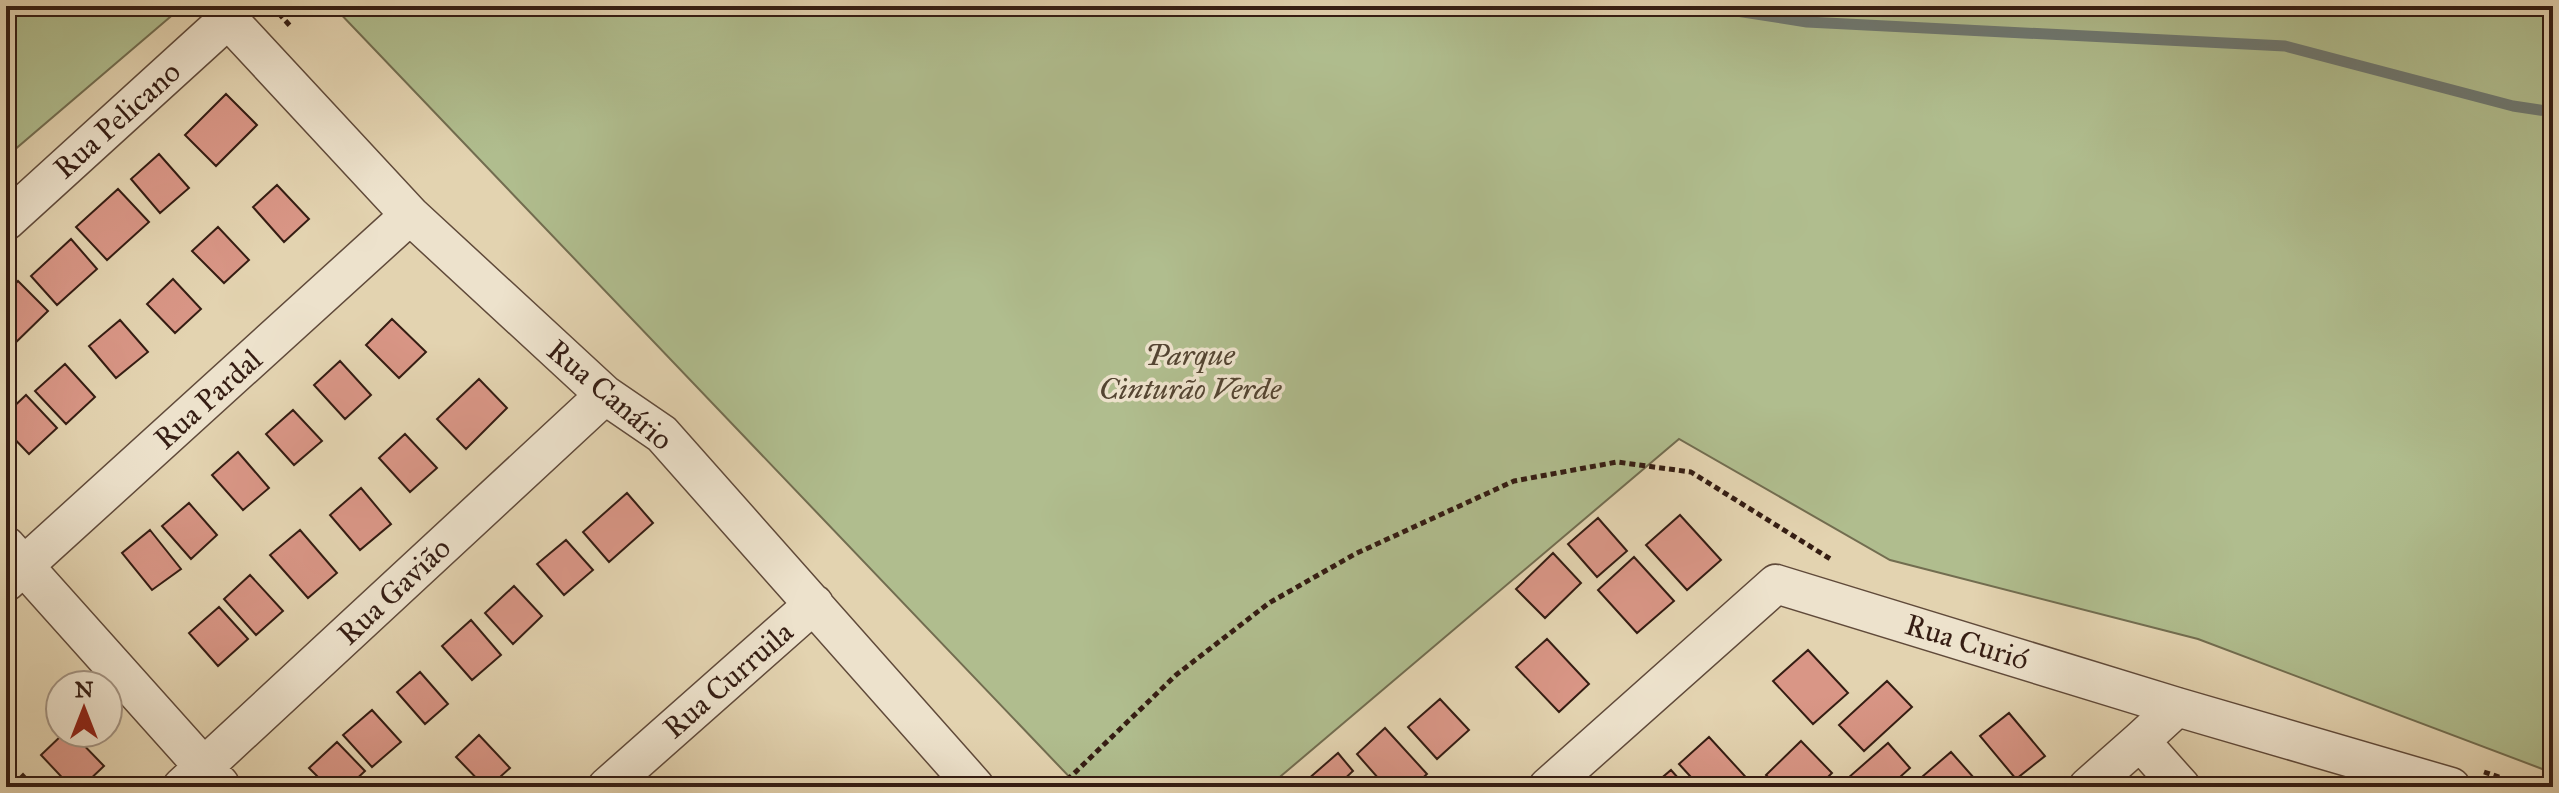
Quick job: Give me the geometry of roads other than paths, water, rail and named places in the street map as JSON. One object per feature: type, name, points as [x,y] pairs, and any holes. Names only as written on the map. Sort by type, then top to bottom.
[{"type":"street","name":"Rua Canário","points":[[228,19],[410,215],[605,395],[662,434],[975,787]]},
{"type":"street","name":"Rua Pelicano","points":[[6,221],[228,19]]},
{"type":"street","name":"Rua Pardal","points":[[12,565],[410,215]]},
{"type":"street","name":"Rua Gavião","points":[[202,780],[605,395]]},
{"type":"street","points":[[12,565],[202,780]]},
{"type":"street","name":"Rua Curió","points":[[1548,787],[1776,584],[2451,787]]},
{"type":"street","name":"Rua Curruila","points":[[607,787],[814,604]]},
{"type":"street","points":[[2088,787],[2177,707]]},
{"type":"street","points":[[2140,741],[2181,787]]},
{"type":"waterway","points":[[1704,6],[1807,22],[2285,46],[2513,106],[2553,112]]},
{"type":"park label","name":"Parque Cinturão Verde","points":[[1190,372]]}]
